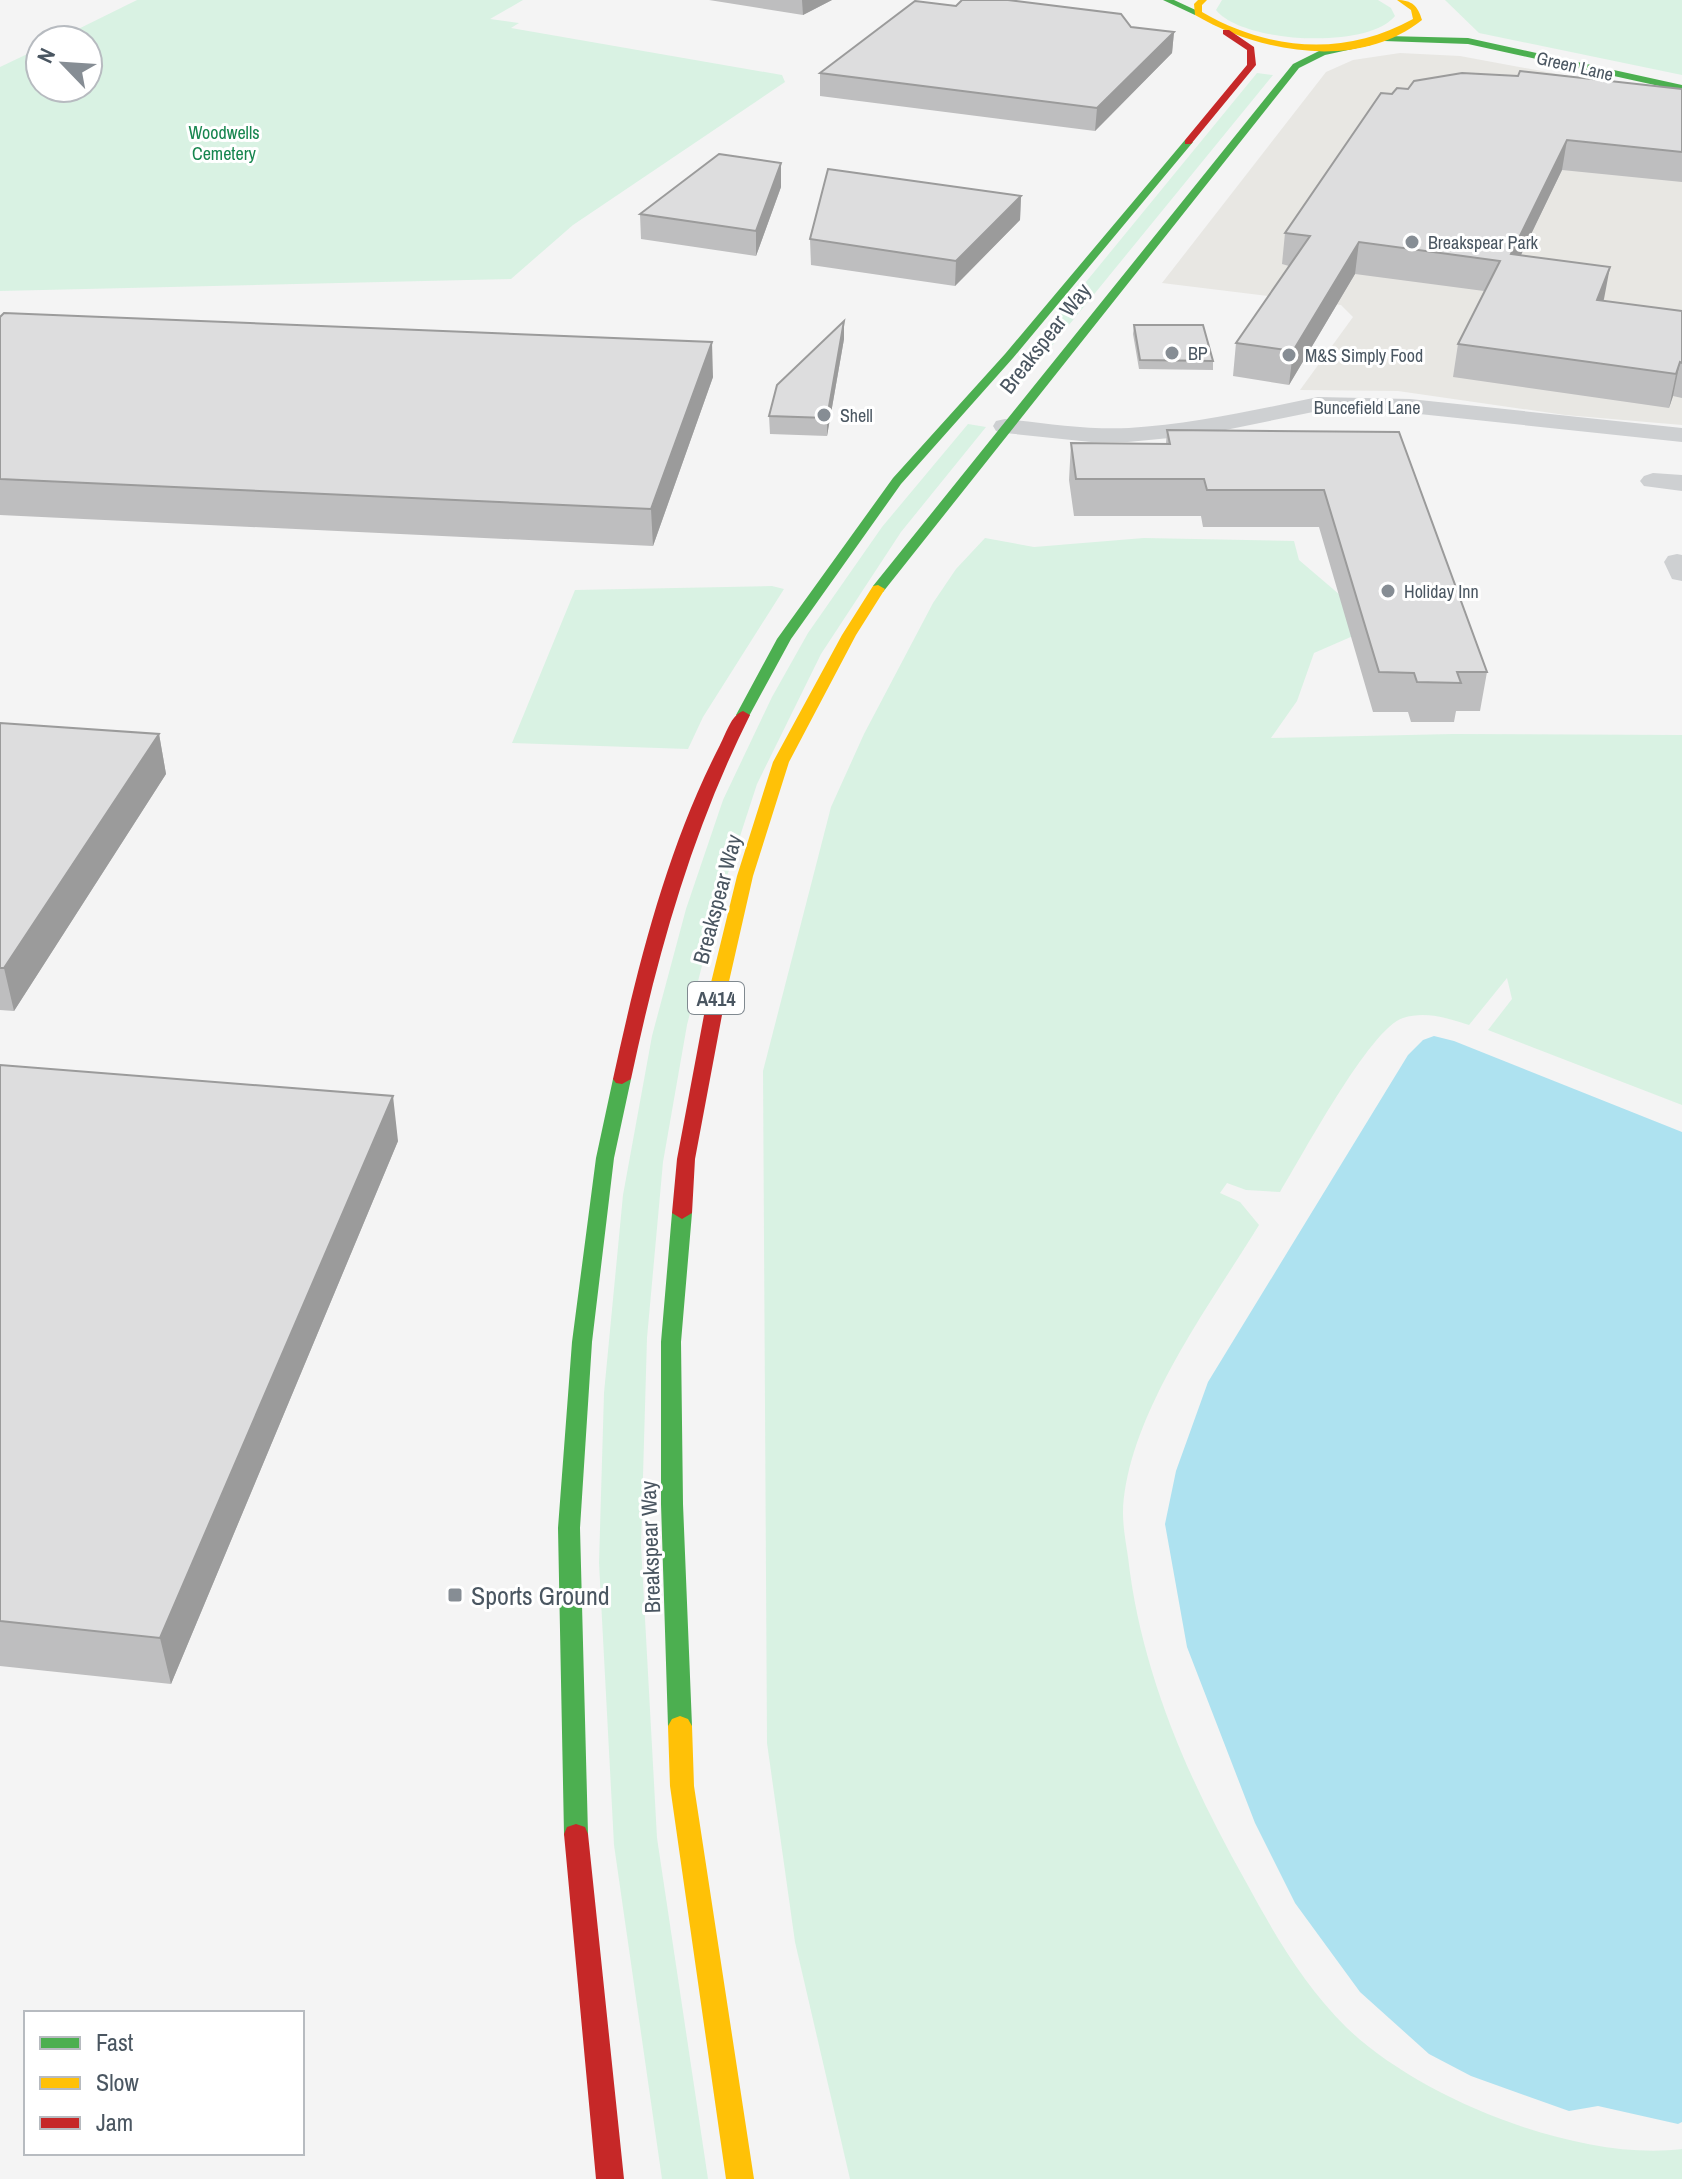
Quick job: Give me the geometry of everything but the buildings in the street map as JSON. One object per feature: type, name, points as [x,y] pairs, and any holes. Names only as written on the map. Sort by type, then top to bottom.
[{"type":"main road","points":[[1167,0],[1200,7],[1207,23],[1226,32],[1278,43],[1339,45],[1377,41],[1409,31],[1418,20],[1408,5]]},
{"type":"main road","name":"Green Lane","points":[[1408,5],[1468,41]]},
{"type":"main road","name":"Breakspear Way","points":[[610,2179],[574,1812],[569,1528],[582,1342],[605,1158],[637,1006],[672,879],[719,758],[784,639],[812,599],[897,481],[1009,356],[1252,65],[1251,49],[1226,32]]},
{"type":"main road","name":"Green Lane","points":[[1377,41],[1468,41],[1682,88]]},
{"type":"main road","name":"Breakspear Way","points":[[740,2179],[682,1786],[672,1504],[671,1342],[686,1159],[714,1008],[745,876],[781,762],[849,635],[881,584],[1296,66],[1322,53],[1377,41]]},
{"type":"street","name":"Buncefield Lane","points":[[1005,426],[1091,435],[1128,435],[1201,428],[1318,404],[1360,404],[1410,406],[1682,435]]},
{"type":"street","points":[[1653,481],[1682,483]]},
{"type":"shaded area","points":[[1400,53],[1460,56],[1682,97],[1682,425],[1565,415],[1398,391],[1300,390],[1353,317],[1341,305],[1162,283],[1326,72],[1353,60]]},
{"type":"green space","name":"Woodwells Cemetery","points":[[137,0],[523,0],[490,19],[519,23],[511,28],[782,75],[785,82],[573,225],[511,279],[0,291],[0,67],[24,56],[24,104],[104,104],[104,24],[88,24]]},
{"type":"green space","points":[[1222,0],[1378,0],[1391,8],[1395,16],[1381,27],[1359,34],[1305,38],[1251,30],[1230,21],[1216,10]]},
{"type":"green space","points":[[1445,0],[1682,0],[1682,75],[1479,33]]},
{"type":"green space","points":[[1257,73],[1273,75],[1020,385],[1004,382]]},
{"type":"green space","points":[[968,424],[986,427],[901,532],[821,654],[757,784],[716,910],[687,1025],[663,1162],[647,1338],[641,1545],[657,1838],[708,2179],[662,2179],[614,1845],[599,1563],[604,1393],[623,1195],[652,1036],[686,909],[723,800],[772,697],[808,633],[882,527]]},
{"type":"green space","points":[[985,538],[1034,547],[1144,538],[1294,541],[1299,560],[1340,595],[1353,636],[1314,653],[1297,701],[1271,738],[1453,734],[1682,735],[1682,1105],[1488,1030],[1512,999],[1507,978],[1469,1025],[1420,1015],[1403,1018],[1389,1027],[1355,1068],[1280,1192],[1246,1190],[1227,1183],[1220,1193],[1240,1202],[1259,1225],[1195,1326],[1154,1401],[1128,1476],[1123,1513],[1134,1600],[1170,1725],[1205,1805],[1257,1901],[1303,1976],[1331,2011],[1377,2053],[1415,2078],[1503,2120],[1596,2146],[1641,2150],[1682,2149],[1682,2179],[850,2179],[795,1942],[767,1743],[763,1071],[831,807],[864,734],[933,603],[956,569]]},
{"type":"green space","points":[[772,586],[784,589],[703,717],[688,749],[512,743],[575,590]]},
{"type":"water","points":[[1434,1036],[1454,1041],[1682,1132],[1682,2122],[1678,2124],[1598,2106],[1569,2111],[1471,2076],[1429,2054],[1360,1992],[1295,1903],[1255,1823],[1187,1647],[1165,1524],[1176,1471],[1208,1382],[1408,1055],[1423,1040]]},
{"type":"traffic: fast","points":[[1167,0],[1198,13]]},
{"type":"traffic: fast","points":[[1387,39],[1468,41],[1682,88]]},
{"type":"traffic: fast","points":[[878,589],[1296,66],[1322,53],[1368,43]]},
{"type":"traffic: fast","points":[[743,715],[784,639],[897,481],[1009,356],[1188,142]]},
{"type":"traffic: fast","points":[[576,1834],[569,1528],[582,1342],[605,1158],[622,1079]]},
{"type":"traffic: fast","points":[[680,1726],[672,1504],[671,1342],[682,1213]]},
{"type":"traffic: slow","points":[[1203,0],[1198,4],[1198,13],[1222,27],[1249,38],[1308,48],[1367,43],[1418,20],[1415,9],[1401,0]]},
{"type":"traffic: slow","points":[[716,999],[745,876],[781,762],[849,635],[878,589]]},
{"type":"traffic: slow","points":[[680,1726],[682,1786],[740,2179]]},
{"type":"traffic: jam","points":[[1188,142],[1252,65],[1251,49],[1226,32]]},
{"type":"traffic: jam","points":[[622,1079],[643,985],[669,892],[702,802],[743,715]]},
{"type":"traffic: jam","points":[[682,1213],[686,1159],[716,999]]},
{"type":"traffic: jam","points":[[576,1834],[610,2179]]},
{"type":"place","name":"Breakspear Park","points":[[1412,242]]},
{"type":"place","name":"BP","points":[[1172,353]]},
{"type":"place","name":"M&S Simply Food","points":[[1289,355]]},
{"type":"place","name":"Shell","points":[[824,415]]},
{"type":"place","name":"Holiday Inn","points":[[1388,591]]},
{"type":"place","name":"Sports Ground","points":[[455,1595]]}]
